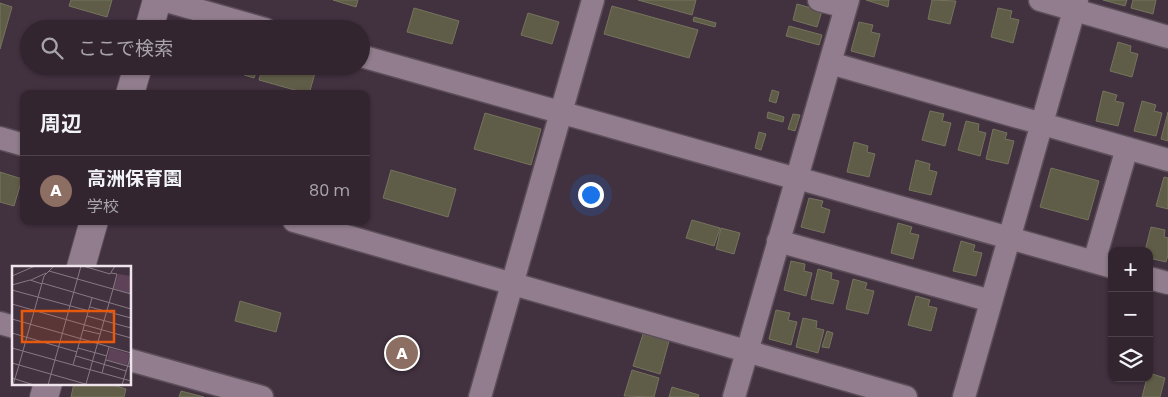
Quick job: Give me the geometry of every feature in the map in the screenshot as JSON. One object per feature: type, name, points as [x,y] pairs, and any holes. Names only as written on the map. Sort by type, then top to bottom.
[{"type":"street","points":[[151,20],[157,0]]},
{"type":"street","points":[[163,0],[233,20]]},
{"type":"street","points":[[480,397],[593,0]]},
{"type":"street","points":[[734,397],[847,4],[819,0]]},
{"type":"street","points":[[1040,0],[1076,5],[1168,37]]},
{"type":"street","points":[[964,397],[1076,5]]},
{"type":"street","points":[[370,59],[1103,265],[1127,148]]},
{"type":"street","points":[[830,63],[1168,160]]},
{"type":"street","points":[[131,90],[135,75]]},
{"type":"street","points":[[0,138],[20,144]]},
{"type":"street","points":[[81,266],[93,225]]},
{"type":"street","points":[[308,225],[906,397]]},
{"type":"street","points":[[778,240],[991,301]]},
{"type":"street","points":[[1153,279],[1168,283]]},
{"type":"street","points":[[131,360],[262,397]]},
{"type":"street","points":[[44,397],[48,384]]},
{"type":"building","points":[[71,0],[112,0],[107,17],[69,6]]},
{"type":"building","points":[[333,0],[358,0],[356,7]]},
{"type":"building","points":[[638,0],[696,0],[692,15]]},
{"type":"building","points":[[866,0],[889,0],[888,7]]},
{"type":"building","points":[[932,0],[956,1],[950,24],[928,19]]},
{"type":"building","points":[[1103,0],[1127,0],[1125,6]]},
{"type":"building","points":[[1133,0],[1156,0],[1153,14],[1131,8]]},
{"type":"building","points":[[0,3],[12,7],[0,49]]},
{"type":"building","points":[[797,4],[822,11],[817,27],[793,20]]},
{"type":"building","points":[[612,6],[698,30],[689,58],[604,34]]},
{"type":"building","points":[[414,8],[459,21],[452,44],[407,32]]},
{"type":"building","points":[[998,8],[1012,11],[1010,18],[1019,20],[1013,43],[991,37]]},
{"type":"building","points":[[528,13],[559,22],[552,44],[521,35]]},
{"type":"building","points":[[694,17],[716,23],[715,27],[693,21]]},
{"type":"building","points":[[859,22],[873,25],[871,32],[880,34],[874,57],[851,51]]},
{"type":"building","points":[[789,26],[822,35],[819,45],[786,36]]},
{"type":"building","points":[[1118,42],[1131,46],[1130,52],[1138,54],[1132,77],[1110,71]]},
{"type":"building","points":[[244,75],[255,75],[254,78]]},
{"type":"building","points":[[260,75],[314,75],[310,90],[295,90],[259,80]]},
{"type":"building","points":[[772,90],[779,92],[776,103],[769,101]]},
{"type":"building","points":[[1103,91],[1117,95],[1115,101],[1124,103],[1118,126],[1096,121]]},
{"type":"building","points":[[1142,101],[1156,105],[1154,111],[1162,113],[1156,136],[1134,131]]},
{"type":"building","points":[[930,111],[944,114],[942,121],[951,123],[945,146],[922,140]]},
{"type":"building","points":[[768,112],[784,117],[783,122],[767,118]]},
{"type":"building","points":[[1168,112],[1168,141],[1161,139]]},
{"type":"building","points":[[485,113],[541,129],[531,165],[474,149]]},
{"type":"building","points":[[793,114],[800,115],[795,131],[788,129]]},
{"type":"building","points":[[966,121],[979,124],[978,131],[986,133],[980,156],[958,150]]},
{"type":"building","points":[[993,129],[1007,133],[1005,139],[1014,141],[1008,164],[986,159]]},
{"type":"building","points":[[759,132],[766,134],[761,150],[755,148]]},
{"type":"building","points":[[854,142],[868,146],[867,152],[875,154],[869,177],[847,172]]},
{"type":"building","points":[[916,160],[930,164],[929,170],[937,172],[931,195],[909,190]]},
{"type":"building","points":[[1051,168],[1099,181],[1088,220],[1040,207]]},
{"type":"building","points":[[391,170],[456,189],[448,217],[383,198]]},
{"type":"building","points":[[0,172],[20,178],[20,186],[14,206],[0,202]]},
{"type":"building","points":[[1164,177],[1168,178],[1168,209],[1156,206]]},
{"type":"building","points":[[809,198],[823,201],[821,207],[830,210],[824,233],[801,227]]},
{"type":"building","points":[[692,220],[720,228],[714,246],[686,238]]},
{"type":"building","points":[[898,223],[912,227],[910,233],[919,235],[913,259],[891,253]]},
{"type":"building","points":[[1151,227],[1165,230],[1164,237],[1168,238],[1166,262],[1153,259],[1153,247],[1146,247]]},
{"type":"building","points":[[721,228],[740,233],[734,254],[716,249]]},
{"type":"building","points":[[961,241],[975,245],[973,251],[982,253],[976,276],[953,271]]},
{"type":"building","points":[[791,261],[805,264],[804,271],[812,273],[806,296],[784,290]]},
{"type":"building","points":[[818,269],[832,273],[831,279],[839,281],[833,304],[811,299]]},
{"type":"building","points":[[853,279],[867,283],[865,289],[874,291],[868,314],[846,309]]},
{"type":"building","points":[[916,296],[930,300],[928,306],[937,308],[931,331],[908,325]]},
{"type":"building","points":[[240,301],[281,313],[276,332],[235,321]]},
{"type":"building","points":[[776,310],[790,313],[788,320],[797,322],[791,345],[769,339]]},
{"type":"building","points":[[803,318],[817,321],[816,328],[824,330],[818,353],[796,347]]},
{"type":"building","points":[[827,331],[833,333],[829,348],[822,347]]},
{"type":"building","points":[[643,334],[669,341],[660,374],[633,366]]},
{"type":"building","points":[[632,370],[659,378],[654,397],[624,396]]},
{"type":"building","points":[[1153,374],[1165,378],[1160,397],[1142,397],[1146,382],[1153,382]]},
{"type":"building","points":[[74,384],[110,384],[126,389],[124,397],[71,397]]},
{"type":"building","points":[[672,387],[699,395],[698,397],[669,397]]},
{"type":"building","points":[[181,391],[204,397],[179,397]]},
{"type":"place","name":"高洲保育園","points":[[402,353]]}]
